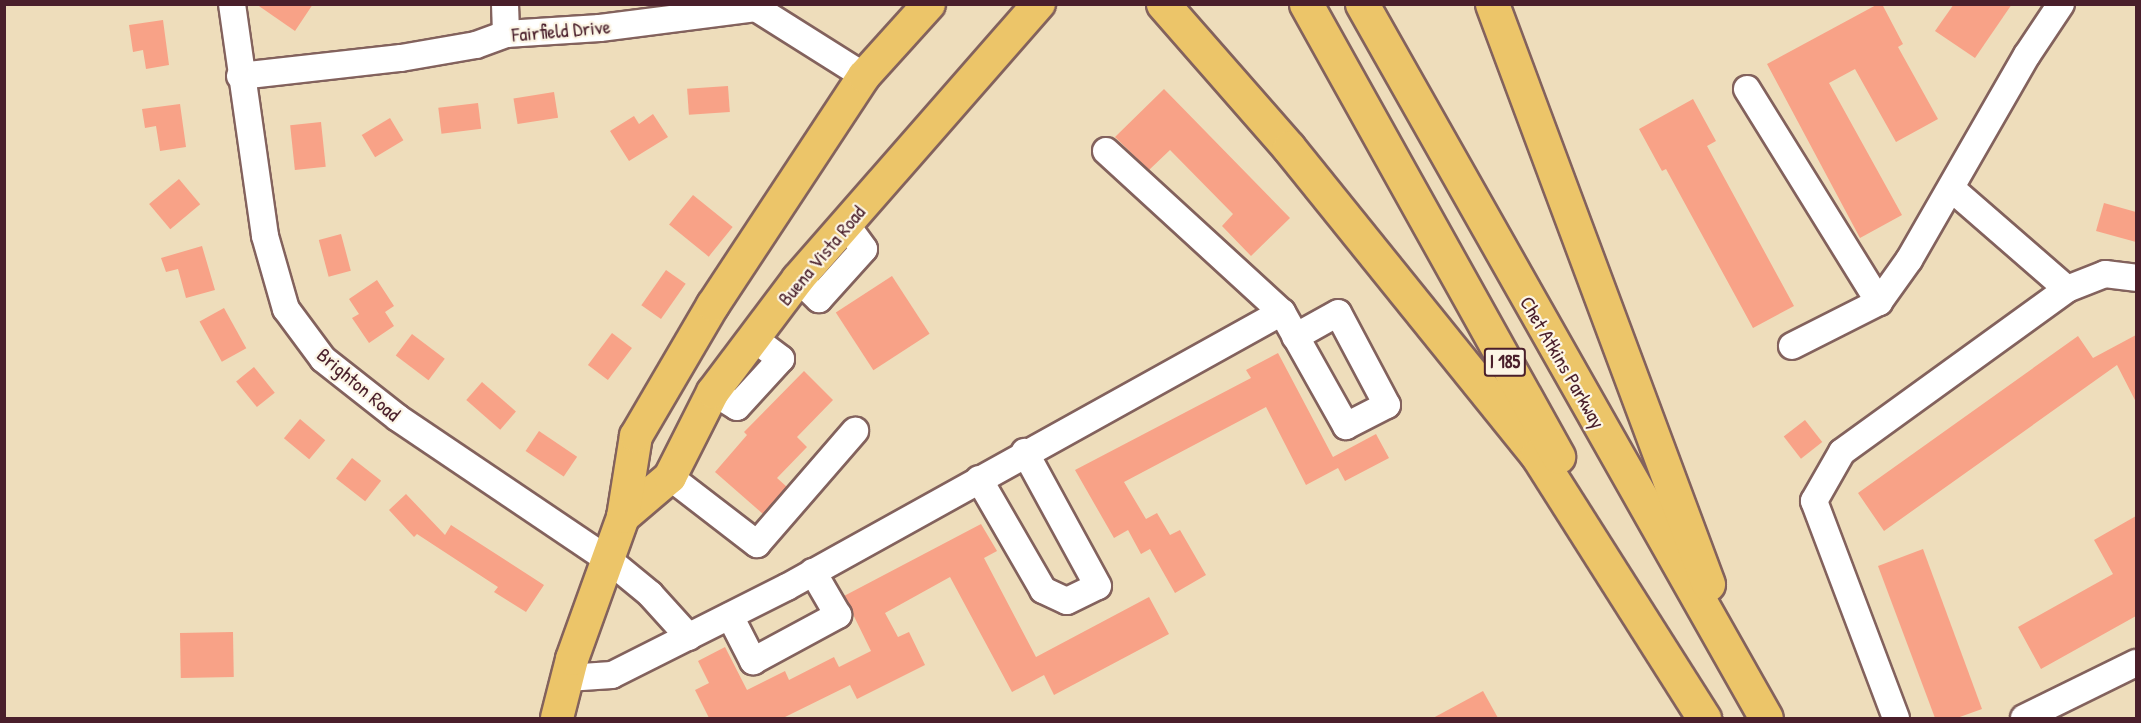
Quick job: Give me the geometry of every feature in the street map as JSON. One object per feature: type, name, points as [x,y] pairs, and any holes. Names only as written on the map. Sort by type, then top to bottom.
[{"type":"highway","points":[[1163,4],[1289,148],[1537,455],[1704,718]]},
{"type":"highway","name":"I 185","points":[[1306,4],[1704,718]]},
{"type":"highway","name":"Chet Atkins Parkway","points":[[1362,4],[1766,718]]},
{"type":"highway","points":[[1492,4],[1742,675]]},
{"type":"main road","points":[[557,718],[567,678],[610,561],[623,517],[636,436],[713,305],[864,76],[929,4]]},
{"type":"main road","name":"Buena Vista Road","points":[[623,517],[670,477],[713,392],[798,279],[845,223],[896,171],[1039,4]]},
{"type":"street","name":"Brighton Road","points":[[232,4],[240,76],[265,236],[286,309],[323,359],[418,432],[610,561],[650,594],[689,637]]},
{"type":"street","points":[[505,4],[506,34]]},
{"type":"street","points":[[1792,346],[1879,302],[1952,189],[2027,55],[2061,4]]},
{"type":"street","name":"Fairfield Drive","points":[[240,76],[401,58],[476,45],[506,34],[600,28],[756,6],[864,76]]},
{"type":"street","points":[[1747,89],[1879,302]]},
{"type":"street","points":[[1106,152],[1282,312],[1295,337]]},
{"type":"street","points":[[1952,189],[2067,289]]},
{"type":"street","points":[[1896,718],[1814,501],[1842,452],[2067,289],[2105,274],[2136,278]]},
{"type":"street","points":[[567,678],[612,675],[689,637],[813,572],[1025,452],[1282,312]]},
{"type":"street","points":[[670,477],[757,544],[855,431]]},
{"type":"street","points":[[979,479],[1043,590],[1067,601],[1098,586],[1025,452]]},
{"type":"street","points":[[730,616],[753,661],[838,615],[813,572]]},
{"type":"street","points":[[2024,718],[2136,663]]},
{"type":"building","points":[[256,4],[313,4],[295,31]]},
{"type":"building","points":[[1878,4],[1882,4],[1903,44],[1898,47],[1938,119],[1896,142],[1855,69],[1829,83],[1902,215],[1860,238],[1767,64]]},
{"type":"building","points":[[1954,4],[2012,4],[1975,58],[1935,31]]},
{"type":"building","points":[[163,20],[169,65],[146,69],[143,50],[133,52],[129,25]]},
{"type":"building","points":[[728,86],[730,112],[689,115],[687,89]]},
{"type":"building","points":[[1164,89],[1290,218],[1251,256],[1222,226],[1233,214],[1170,150],[1149,170],[1115,137]]},
{"type":"building","points":[[554,92],[558,118],[518,124],[514,98]]},
{"type":"building","points":[[1693,99],[1716,141],[1707,146],[1794,306],[1753,328],[1666,169],[1662,171],[1639,129]]},
{"type":"building","points":[[478,103],[481,129],[441,134],[438,108]]},
{"type":"building","points":[[180,104],[186,147],[160,151],[156,126],[145,128],[142,109]]},
{"type":"building","points":[[653,114],[668,137],[629,161],[610,131],[634,116],[639,124]]},
{"type":"building","points":[[390,118],[403,140],[375,157],[362,135]]},
{"type":"building","points":[[321,122],[326,167],[295,170],[290,125]]},
{"type":"building","points":[[179,179],[200,204],[170,229],[149,204]]},
{"type":"building","points":[[693,195],[733,227],[709,257],[669,225]]},
{"type":"building","points":[[2104,203],[2136,212],[2136,242],[2096,231]]},
{"type":"building","points":[[341,234],[351,271],[329,277],[319,240]]},
{"type":"building","points":[[202,246],[215,290],[186,298],[178,269],[166,272],[161,258]]},
{"type":"building","points":[[666,270],[686,284],[661,319],[641,305]]},
{"type":"building","points":[[892,276],[930,334],[873,370],[836,312]]},
{"type":"building","points":[[377,280],[394,306],[385,312],[394,326],[369,343],[352,318],[359,314],[349,299]]},
{"type":"building","points":[[224,308],[246,348],[222,362],[200,322]]},
{"type":"building","points":[[612,333],[632,348],[608,380],[588,365]]},
{"type":"building","points":[[412,334],[445,359],[428,380],[396,356]]},
{"type":"building","points":[[2136,335],[2136,402],[2117,365],[1884,531],[1858,493],[2078,336],[2093,358]]},
{"type":"building","points":[[1278,353],[1333,457],[1376,434],[1389,458],[1345,481],[1338,468],[1306,485],[1266,407],[1124,482],[1146,519],[1157,513],[1170,535],[1180,530],[1206,575],[1175,593],[1150,549],[1141,554],[1128,530],[1114,538],[1075,470],[1251,378],[1246,370]]},
{"type":"building","points":[[254,367],[275,393],[257,407],[236,381]]},
{"type":"building","points":[[804,371],[833,400],[797,437],[807,447],[777,478],[787,487],[763,514],[715,472],[747,435],[744,432]]},
{"type":"building","points":[[482,382],[516,412],[500,430],[466,400]]},
{"type":"building","points":[[300,419],[325,440],[309,459],[284,438]]},
{"type":"building","points":[[1805,420],[1822,442],[1801,459],[1784,437]]},
{"type":"building","points":[[539,431],[577,457],[564,477],[526,451]]},
{"type":"building","points":[[352,458],[381,481],[365,501],[336,478]]},
{"type":"building","points":[[406,494],[445,535],[451,525],[544,585],[526,612],[494,592],[498,587],[417,534],[414,537],[389,510]]},
{"type":"building","points":[[2136,516],[2136,616],[2041,669],[2018,627],[2113,574],[2094,540]]},
{"type":"building","points":[[981,524],[997,551],[984,558],[1036,657],[1149,597],[1169,634],[1054,695],[1044,675],[1012,692],[950,577],[885,613],[898,637],[909,632],[925,665],[857,699],[850,685],[783,718],[709,718],[695,690],[709,683],[698,661],[725,647],[747,690],[785,671],[789,680],[834,657],[839,667],[871,651],[844,596]]},
{"type":"building","points":[[1923,549],[1982,709],[1957,718],[1935,718],[1878,566]]},
{"type":"building","points":[[233,632],[234,677],[181,678],[180,633]]},
{"type":"building","points":[[1483,691],[1498,718],[1433,718]]}]
